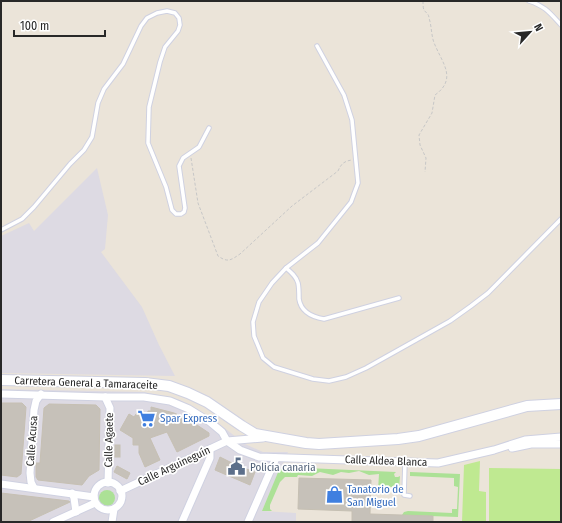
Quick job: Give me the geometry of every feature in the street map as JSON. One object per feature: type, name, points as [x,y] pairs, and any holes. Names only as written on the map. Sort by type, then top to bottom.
[{"type":"main road","name":"Carretera General a Tamaraceite","points":[[1,380],[145,383],[169,386],[188,392],[207,402],[249,431],[256,434],[319,444],[398,439],[438,431],[527,406],[561,404]]},
{"type":"street","name":"Calle Aldea Blanca","points":[[1,394],[144,397],[170,401],[189,409],[210,422],[222,432],[228,441],[240,450],[259,457],[438,463],[494,450],[525,440],[561,437]]},
{"type":"street","name":"Calle Acusa","points":[[34,488],[30,473],[34,410],[36,401],[41,394]]},
{"type":"street","name":"Calle Agaete","points":[[106,397],[110,408],[108,483]]},
{"type":"street","name":"Calle Arguineguín","points":[[120,491],[228,441],[270,436]]},
{"type":"street","name":"Calle Aldea Blanca","points":[[494,450],[536,444],[561,444]]},
{"type":"street","points":[[182,522],[210,458],[210,449]]},
{"type":"street","points":[[248,522],[257,494],[276,458]]},
{"type":"street","points":[[53,522],[76,512],[95,500],[97,488],[100,485],[108,483],[115,485],[120,491],[121,499],[120,503],[114,509],[112,522]]},
{"type":"street","points":[[1,484],[72,493],[95,500],[101,509],[114,509]]},
{"type":"street","points":[[72,493],[76,512]]},
{"type":"lane","points":[[529,1],[548,10],[561,26]]},
{"type":"lane","points":[[1,230],[22,219],[84,150],[92,137],[98,103],[104,89],[123,64],[141,26],[147,18],[157,13],[167,11],[175,13],[179,18],[180,25],[178,31],[165,47],[160,62],[149,107],[148,143],[166,187],[172,210],[176,214],[181,214],[184,212],[179,166],[183,158],[199,147],[209,128]]},
{"type":"lane","points":[[317,46],[344,96],[352,120],[358,183],[351,202],[318,243],[286,268],[272,283],[259,302],[253,322],[254,336],[263,358],[274,367],[313,379],[329,381],[346,377],[366,368],[455,317],[488,293],[561,219]]},
{"type":"lane","points":[[286,268],[294,274],[298,282],[300,301],[304,311],[314,317],[324,318],[399,298]]},
{"type":"lane","points":[[405,462],[404,495],[410,496]]},
{"type":"path","points":[[423,1],[424,10],[429,16],[434,44],[444,64],[447,75],[441,91],[435,95],[432,113],[419,135],[420,145],[426,158],[426,172]]},
{"type":"path","points":[[188,155],[192,159],[198,203],[218,256],[223,260],[231,260],[240,254],[292,206],[338,170],[341,164],[348,160],[356,160]]},
{"type":"shaded area","points":[[97,168],[108,215],[105,249],[101,252],[142,307],[175,376],[1,373],[1,236],[29,223],[34,231]]},
{"type":"shaded area","points":[[1,389],[144,392],[180,400],[218,423],[245,444],[263,452],[288,452],[262,511],[296,513],[296,522],[1,522]]},
{"type":"green space","points":[[480,461],[479,491],[486,492],[486,522],[462,522],[464,465]]},
{"type":"green space","points":[[284,467],[396,472],[394,474],[395,477],[400,476],[399,489],[396,490],[392,487],[387,487],[378,490],[379,474],[369,475],[359,471],[349,473],[341,472],[333,475],[320,472],[312,476],[298,475],[297,477],[285,477],[280,482],[270,505],[270,509],[272,511],[262,511],[279,470]]},
{"type":"green space","points":[[489,468],[561,469],[561,522],[489,522]]},
{"type":"green space","points":[[410,472],[460,474],[458,517],[402,515],[404,512],[408,511],[452,513],[452,509],[457,509],[458,487],[454,486],[454,478],[410,476]]},
{"type":"green space","points":[[104,490],[110,490],[115,495],[113,504],[110,506],[104,506],[99,501],[99,495]]},
{"type":"building","points":[[1,403],[22,403],[26,407],[21,474],[17,477],[1,475]]},
{"type":"building","points":[[49,404],[96,405],[100,409],[99,470],[89,476],[82,485],[38,480],[36,477],[36,463],[40,463],[44,408]]},
{"type":"building","points":[[151,407],[174,413],[188,419],[209,433],[209,436],[177,452],[167,432],[150,438],[160,460],[145,467],[139,453],[139,445],[133,445],[133,438],[120,430],[129,414],[134,417],[139,410],[147,415],[148,411],[151,411]]},
{"type":"building","points":[[115,445],[120,445],[120,457],[115,457]]},
{"type":"building","points":[[220,457],[255,472],[250,485],[215,470]]},
{"type":"building","points":[[117,466],[130,473],[127,479],[114,472]]},
{"type":"building","name":"Tanatorio de San Miguel","points":[[299,478],[371,480],[370,514],[433,516],[433,522],[352,522],[352,511],[298,509]]},
{"type":"building","points":[[1,493],[70,502],[27,522],[1,522]]},
{"type":"place","name":"Spar Express","points":[[147,418]]},
{"type":"place","name":"Policía canaria","points":[[237,467]]},
{"type":"place","name":"Tanatorio de San Miguel","points":[[334,495]]}]
